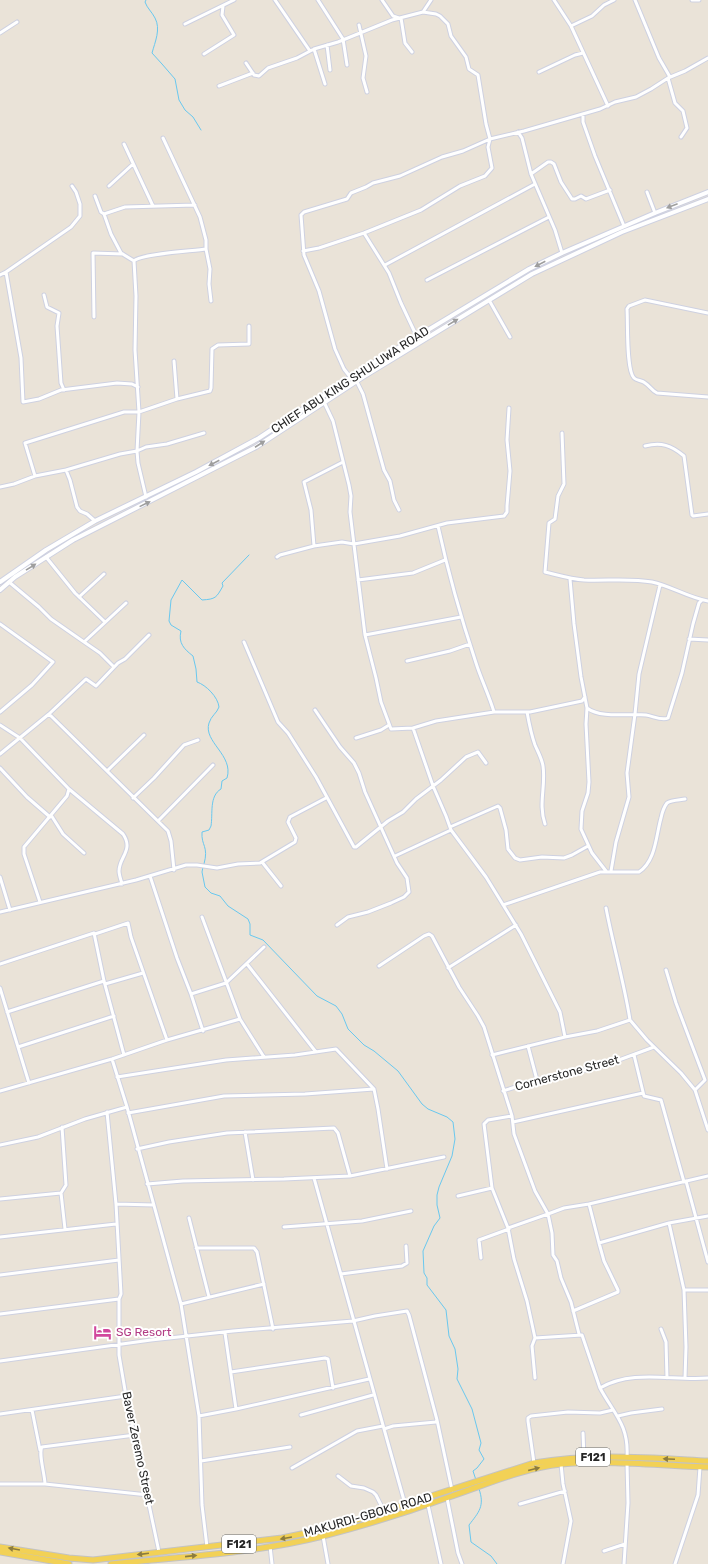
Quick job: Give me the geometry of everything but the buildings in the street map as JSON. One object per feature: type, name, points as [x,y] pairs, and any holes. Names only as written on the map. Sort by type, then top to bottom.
[{"type":"main road","name":"F121","points":[[111,1564],[160,1562],[270,1546],[323,1536],[428,1505],[534,1463],[556,1459],[584,1457],[708,1461]]},
{"type":"main road","name":"F121","points":[[482,1483],[560,1464],[628,1464],[708,1467]]},
{"type":"main road","name":"MAKURDI-GBOKO ROAD","points":[[0,1547],[93,1562],[160,1552],[249,1543],[302,1535],[452,1490],[472,1487]]},
{"type":"main road","points":[[382,1512],[382,1519]]},
{"type":"main road","points":[[0,1552],[69,1564]]},
{"type":"street","points":[[185,24],[233,0]]},
{"type":"street","points":[[275,0],[310,51]]},
{"type":"street","points":[[318,0],[343,39],[347,65]]},
{"type":"street","points":[[382,0],[393,16],[400,18]]},
{"type":"street","points":[[423,12],[431,0]]},
{"type":"street","points":[[554,0],[571,26],[608,106]]},
{"type":"street","points":[[571,26],[592,16],[604,5],[614,0]]},
{"type":"street","points":[[635,0],[644,25],[669,78],[675,103],[684,114],[687,128],[680,137]]},
{"type":"street","points":[[692,0],[699,0]]},
{"type":"street","points":[[204,54],[234,35],[222,14],[223,6]]},
{"type":"street","points":[[246,63],[254,75],[259,76],[268,68],[297,58],[314,49],[400,18],[423,12],[436,14],[448,24],[451,36],[466,57],[469,69],[478,75],[490,139],[488,147],[492,168],[485,176],[460,186],[421,210],[364,233],[319,248],[304,251]]},
{"type":"street","points":[[400,18],[405,44],[412,52]]},
{"type":"street","points":[[0,33],[17,22]]},
{"type":"street","points":[[360,25],[360,32],[366,56],[363,78],[367,92]]},
{"type":"street","points":[[327,45],[330,70]]},
{"type":"street","points":[[314,49],[324,84]]},
{"type":"street","points":[[539,72],[574,55],[583,54]]},
{"type":"street","points":[[399,510],[392,496],[390,481],[384,470],[363,394],[357,381],[344,369],[335,349],[319,291],[304,251],[300,215],[304,212],[347,199],[351,193],[373,183],[400,176],[442,157],[462,151],[490,139],[583,114],[636,96],[669,78],[686,71],[708,58]]},
{"type":"street","points":[[219,86],[253,73]]},
{"type":"street","points":[[583,114],[583,122],[592,149],[624,226]]},
{"type":"street","points":[[522,138],[524,131]]},
{"type":"street","points":[[518,132],[522,138],[531,174],[562,253]]},
{"type":"street","points":[[163,138],[200,217],[206,240],[206,249],[210,269],[209,284],[212,301]]},
{"type":"street","points":[[124,144],[153,206]]},
{"type":"street","points":[[531,174],[548,162],[551,162],[554,164],[561,182],[572,199],[581,196],[586,199],[610,190]]},
{"type":"street","points":[[109,186],[133,164]]},
{"type":"street","points":[[385,265],[535,184]]},
{"type":"street","points":[[0,275],[71,227],[80,216],[80,204],[76,192],[72,186]]},
{"type":"street","points":[[647,192],[656,213]]},
{"type":"street","name":"CHIEF ABU KING SHULUWA ROAD","points":[[0,582],[46,550],[95,521],[146,497],[259,438],[352,377],[497,287],[562,253],[708,192]]},
{"type":"street","points":[[95,196],[101,212],[104,214],[110,234],[121,253],[134,261]]},
{"type":"street","points":[[0,590],[9,582],[73,540],[256,447],[357,381],[532,274],[563,258],[622,232],[708,199]]},
{"type":"street","points":[[104,214],[125,207],[195,205]]},
{"type":"street","points":[[427,280],[549,217]]},
{"type":"street","points":[[364,233],[385,265],[417,337]]},
{"type":"street","points":[[134,261],[136,258],[148,256],[206,249]]},
{"type":"street","points":[[94,317],[93,253],[123,254]]},
{"type":"street","points":[[134,261],[136,296],[135,350],[139,412],[137,451],[138,463],[146,497]]},
{"type":"street","points":[[6,272],[21,358],[24,402],[39,399],[64,390],[117,383],[132,384],[138,387]]},
{"type":"street","points":[[497,287],[500,293]]},
{"type":"street","points":[[44,295],[47,307],[59,313],[57,326],[61,383],[64,390]]},
{"type":"street","points":[[489,300],[510,337]]},
{"type":"street","points":[[708,313],[644,300],[629,306],[627,309],[629,364],[631,374],[635,379],[646,383],[657,393],[708,397]]},
{"type":"street","points":[[34,476],[25,443],[124,412],[139,412],[177,399],[210,391],[212,349],[218,344],[249,344],[249,326]]},
{"type":"street","points":[[174,361],[177,399]]},
{"type":"street","points":[[324,402],[331,415],[351,496],[350,512],[365,635],[381,702],[388,725],[391,729],[413,728],[436,721],[494,712],[527,712],[582,701],[586,703]]},
{"type":"street","points":[[277,558],[280,555],[314,546],[342,542],[354,544],[400,536],[447,523],[500,517],[505,514],[508,506],[510,471],[507,440],[509,408]]},
{"type":"street","points":[[0,487],[14,484],[34,476],[66,470],[120,454],[137,451],[146,447],[167,444],[204,433]]},
{"type":"street","points":[[562,433],[564,484],[558,496],[555,518],[549,523],[545,572],[570,579],[647,582],[660,585],[700,601],[708,601]]},
{"type":"street","points":[[645,446],[666,444],[676,449],[684,456],[692,515],[708,514]]},
{"type":"street","points":[[314,546],[311,510],[304,482],[343,462]]},
{"type":"street","points":[[66,470],[77,507],[80,511],[87,514],[95,521]]},
{"type":"street","points":[[128,506],[130,511]]},
{"type":"street","points":[[438,526],[470,644],[494,712]]},
{"type":"street","points":[[46,557],[60,576],[79,597],[105,622]]},
{"type":"street","points":[[358,580],[413,573],[446,560]]},
{"type":"street","points":[[79,597],[104,574]]},
{"type":"street","points":[[570,579],[574,624],[587,708],[586,724],[589,782],[588,793],[581,821],[581,829],[592,853],[606,871]]},
{"type":"street","points":[[9,582],[51,619],[100,653],[114,667]]},
{"type":"street","points":[[611,871],[616,842],[629,798],[627,773],[639,674],[660,585]]},
{"type":"street","points":[[587,708],[598,713],[623,716],[635,714],[665,719],[668,718],[682,673],[689,639],[700,601]]},
{"type":"street","points":[[84,642],[126,603]]},
{"type":"street","points":[[365,635],[462,617]]},
{"type":"street","points":[[0,624],[53,662],[32,685],[0,712]]},
{"type":"street","points":[[0,754],[50,714],[86,679],[96,686],[118,663],[125,660],[148,635]]},
{"type":"street","points":[[689,639],[708,640]]},
{"type":"street","points":[[244,642],[278,722],[288,733],[316,777],[326,798],[354,847],[403,812],[416,799],[466,758],[478,752],[486,764]]},
{"type":"street","points":[[407,661],[450,651],[470,644]]},
{"type":"street","points":[[582,701],[585,697]]},
{"type":"street","points":[[315,710],[340,747],[354,763],[365,792],[382,826],[397,863],[407,878],[409,886],[408,893],[404,897],[378,908],[348,916],[337,925]]},
{"type":"street","points":[[527,712],[530,730],[542,764],[543,783],[541,800],[542,818],[545,824]]},
{"type":"street","points":[[50,714],[133,798],[168,831],[170,836],[174,870]]},
{"type":"street","points":[[0,725],[20,738],[69,789],[118,830],[126,840],[126,851],[118,872],[122,884]]},
{"type":"street","points":[[356,738],[381,730],[388,725]]},
{"type":"street","points":[[413,728],[433,786],[450,828],[457,840],[476,861],[516,925],[560,1012],[565,1037]]},
{"type":"street","points":[[107,771],[144,735]]},
{"type":"street","points":[[133,798],[154,778],[184,745],[198,740]]},
{"type":"street","points":[[158,821],[213,765]]},
{"type":"street","points":[[0,768],[50,816],[63,834],[84,853]]},
{"type":"street","points":[[40,902],[24,854],[24,849],[26,844],[67,796],[69,789]]},
{"type":"street","points":[[67,796],[78,796]]},
{"type":"street","points":[[0,912],[122,884],[191,865],[198,864],[217,868],[262,862],[295,842],[296,838],[289,824],[289,818],[326,798]]},
{"type":"street","points":[[503,905],[606,871],[638,872],[642,870],[653,852],[659,825],[666,804],[670,801],[685,799]]},
{"type":"street","points":[[395,856],[498,806],[500,808],[506,830],[508,849],[515,858],[520,860],[542,857],[564,858],[588,846]]},
{"type":"street","points":[[262,862],[281,886]]},
{"type":"street","points":[[150,876],[203,1031]]},
{"type":"street","points":[[0,877],[10,910]]},
{"type":"street","points":[[606,908],[630,1020],[654,1047],[681,1073],[695,1090],[708,1130]]},
{"type":"street","points":[[202,917],[240,1019],[264,1057]]},
{"type":"street","points":[[0,964],[91,933],[95,934],[128,923],[131,937],[167,1040]]},
{"type":"street","points":[[448,968],[516,925]]},
{"type":"street","points":[[95,934],[104,982],[124,1056]]},
{"type":"street","points":[[379,966],[424,936],[429,934],[432,936],[448,968],[481,1022],[489,1041],[503,1091],[512,1116],[514,1134],[532,1182],[548,1214],[552,1233],[553,1255],[557,1261],[579,1334],[582,1336],[600,1388],[618,1416],[624,1430],[628,1464],[628,1522],[624,1564]]},
{"type":"street","points":[[191,994],[226,983],[264,947]]},
{"type":"street","points":[[247,964],[316,1052]]},
{"type":"street","points":[[666,970],[676,1003],[705,1080],[695,1090]]},
{"type":"street","points":[[7,1012],[104,982],[143,973]]},
{"type":"street","points":[[0,988],[29,1082]]},
{"type":"street","points":[[18,1047],[114,1016]]},
{"type":"street","points":[[0,1091],[124,1056],[167,1040],[203,1031],[240,1019]]},
{"type":"street","points":[[492,1054],[597,1031],[630,1020]]},
{"type":"street","points":[[528,1046],[537,1080]]},
{"type":"street","name":"Cornerstone Street","points":[[503,1091],[537,1080],[600,1067],[654,1047]]},
{"type":"street","points":[[117,1077],[226,1060],[316,1052],[331,1048],[338,1050],[374,1089],[387,1169]]},
{"type":"street","points":[[634,1055],[644,1096],[646,1098],[661,1100],[706,1248],[708,1262]]},
{"type":"street","points":[[112,1059],[127,1107],[181,1304],[199,1416],[202,1505],[207,1547]]},
{"type":"street","points":[[128,1113],[224,1096],[305,1094],[374,1089]]},
{"type":"street","points":[[512,1122],[643,1092]]},
{"type":"street","points":[[0,1145],[38,1137],[62,1127],[127,1107]]},
{"type":"street","name":"Baver Zeremo Street","points":[[107,1112],[116,1204],[119,1260],[119,1344],[126,1396],[160,1552]]},
{"type":"street","points":[[512,1116],[488,1120],[484,1124],[492,1188],[508,1229],[514,1259],[527,1301],[535,1338],[532,1346],[535,1378]]},
{"type":"street","points":[[62,1127],[66,1185],[61,1193],[64,1229]]},
{"type":"street","points":[[137,1148],[204,1136],[245,1132],[336,1129],[344,1151],[350,1176]]},
{"type":"street","points":[[245,1132],[253,1180]]},
{"type":"street","points":[[147,1184],[183,1181],[350,1176],[444,1157]]},
{"type":"street","points":[[481,1258],[479,1240],[564,1208],[589,1204],[708,1176]]},
{"type":"street","points":[[314,1178],[328,1224],[369,1380],[405,1504]]},
{"type":"street","points":[[458,1196],[492,1188]]},
{"type":"street","points":[[0,1199],[61,1193]]},
{"type":"street","points":[[116,1204],[154,1205]]},
{"type":"street","points":[[573,1311],[618,1292],[604,1261],[589,1204]]},
{"type":"street","points":[[284,1226],[369,1220],[411,1211]]},
{"type":"street","points":[[599,1243],[669,1223],[708,1216]]},
{"type":"street","points":[[189,1218],[209,1297]]},
{"type":"street","points":[[669,1223],[684,1290],[686,1347],[684,1378]]},
{"type":"street","points":[[0,1237],[116,1224]]},
{"type":"street","points":[[341,1274],[402,1266],[407,1263],[406,1246]]},
{"type":"street","points":[[196,1248],[254,1248],[257,1252],[273,1329]]},
{"type":"street","points":[[0,1275],[119,1260]]},
{"type":"street","points":[[181,1304],[264,1284]]},
{"type":"street","points":[[684,1290],[708,1290]]},
{"type":"street","points":[[0,1314],[119,1299]]},
{"type":"street","points":[[0,1361],[186,1336],[353,1321],[408,1311],[437,1420],[452,1490]]},
{"type":"street","points":[[661,1329],[666,1342],[667,1378]]},
{"type":"street","points":[[225,1333],[236,1409]]},
{"type":"street","points":[[535,1338],[579,1334]]},
{"type":"street","points":[[231,1372],[325,1358],[328,1359],[333,1388]]},
{"type":"street","points":[[600,1388],[614,1381],[625,1379],[708,1378]]},
{"type":"street","points":[[199,1416],[369,1380]]},
{"type":"street","points":[[301,1415],[374,1395]]},
{"type":"street","points":[[0,1414],[126,1396]]},
{"type":"street","points":[[618,1416],[640,1411],[662,1409]]},
{"type":"street","points":[[32,1410],[44,1471],[45,1484]]},
{"type":"street","points":[[534,1463],[528,1421],[532,1416],[568,1412],[594,1413],[613,1410]]},
{"type":"street","points":[[292,1468],[357,1431],[436,1422],[437,1420]]},
{"type":"street","points":[[583,1433],[584,1457]]},
{"type":"street","points":[[40,1450],[42,1447],[48,1446],[135,1435]]},
{"type":"street","points":[[201,1461],[290,1447]]},
{"type":"street","points":[[560,1464],[571,1524],[563,1564]]},
{"type":"street","points":[[675,1564],[698,1496],[700,1467]]},
{"type":"street","points":[[338,1476],[351,1486],[364,1488],[376,1495],[382,1512]]},
{"type":"street","points":[[0,1484],[45,1484],[148,1495]]},
{"type":"street","points":[[520,1504],[566,1491]]},
{"type":"street","points":[[447,1498],[458,1554],[462,1564]]},
{"type":"street","points":[[428,1505],[441,1564]]},
{"type":"street","points":[[323,1536],[328,1564]]},
{"type":"street","points":[[604,1551],[625,1544]]},
{"type":"street","points":[[270,1546],[272,1564]]},
{"type":"waterway","points":[[146,0],[145,2],[157,22],[157,36],[152,53],[175,79],[179,100],[185,110],[193,117],[201,130]]},
{"type":"waterway","points":[[204,864],[206,853],[202,832],[209,830],[211,826],[213,801],[217,792],[221,789],[222,781],[227,778],[228,770],[226,762],[208,730],[209,723],[219,707],[218,703],[211,692],[197,682],[193,656],[182,645],[180,639],[181,631],[171,625],[169,621],[171,600],[182,580],[202,600],[215,597],[223,586],[222,583],[249,555]]},
{"type":"waterway","points":[[203,867],[202,872],[205,887],[211,893],[220,896],[228,906],[248,919],[250,924],[250,935],[263,940],[317,996],[336,1006],[342,1014],[348,1029],[364,1045],[374,1051],[398,1071],[422,1104],[428,1109],[447,1117],[453,1122],[455,1139],[452,1156],[437,1195],[437,1205],[440,1218],[434,1226],[423,1251],[424,1273],[427,1278],[427,1285],[446,1310],[449,1336],[455,1349],[458,1369],[457,1379],[472,1409],[481,1443],[479,1450],[484,1459],[473,1471],[476,1480]]},
{"type":"waterway","points":[[479,1489],[481,1495],[480,1508],[469,1525],[471,1542],[491,1556],[497,1564]]},
{"type":"place","name":"SG Resort","points":[[103,1332]]}]
